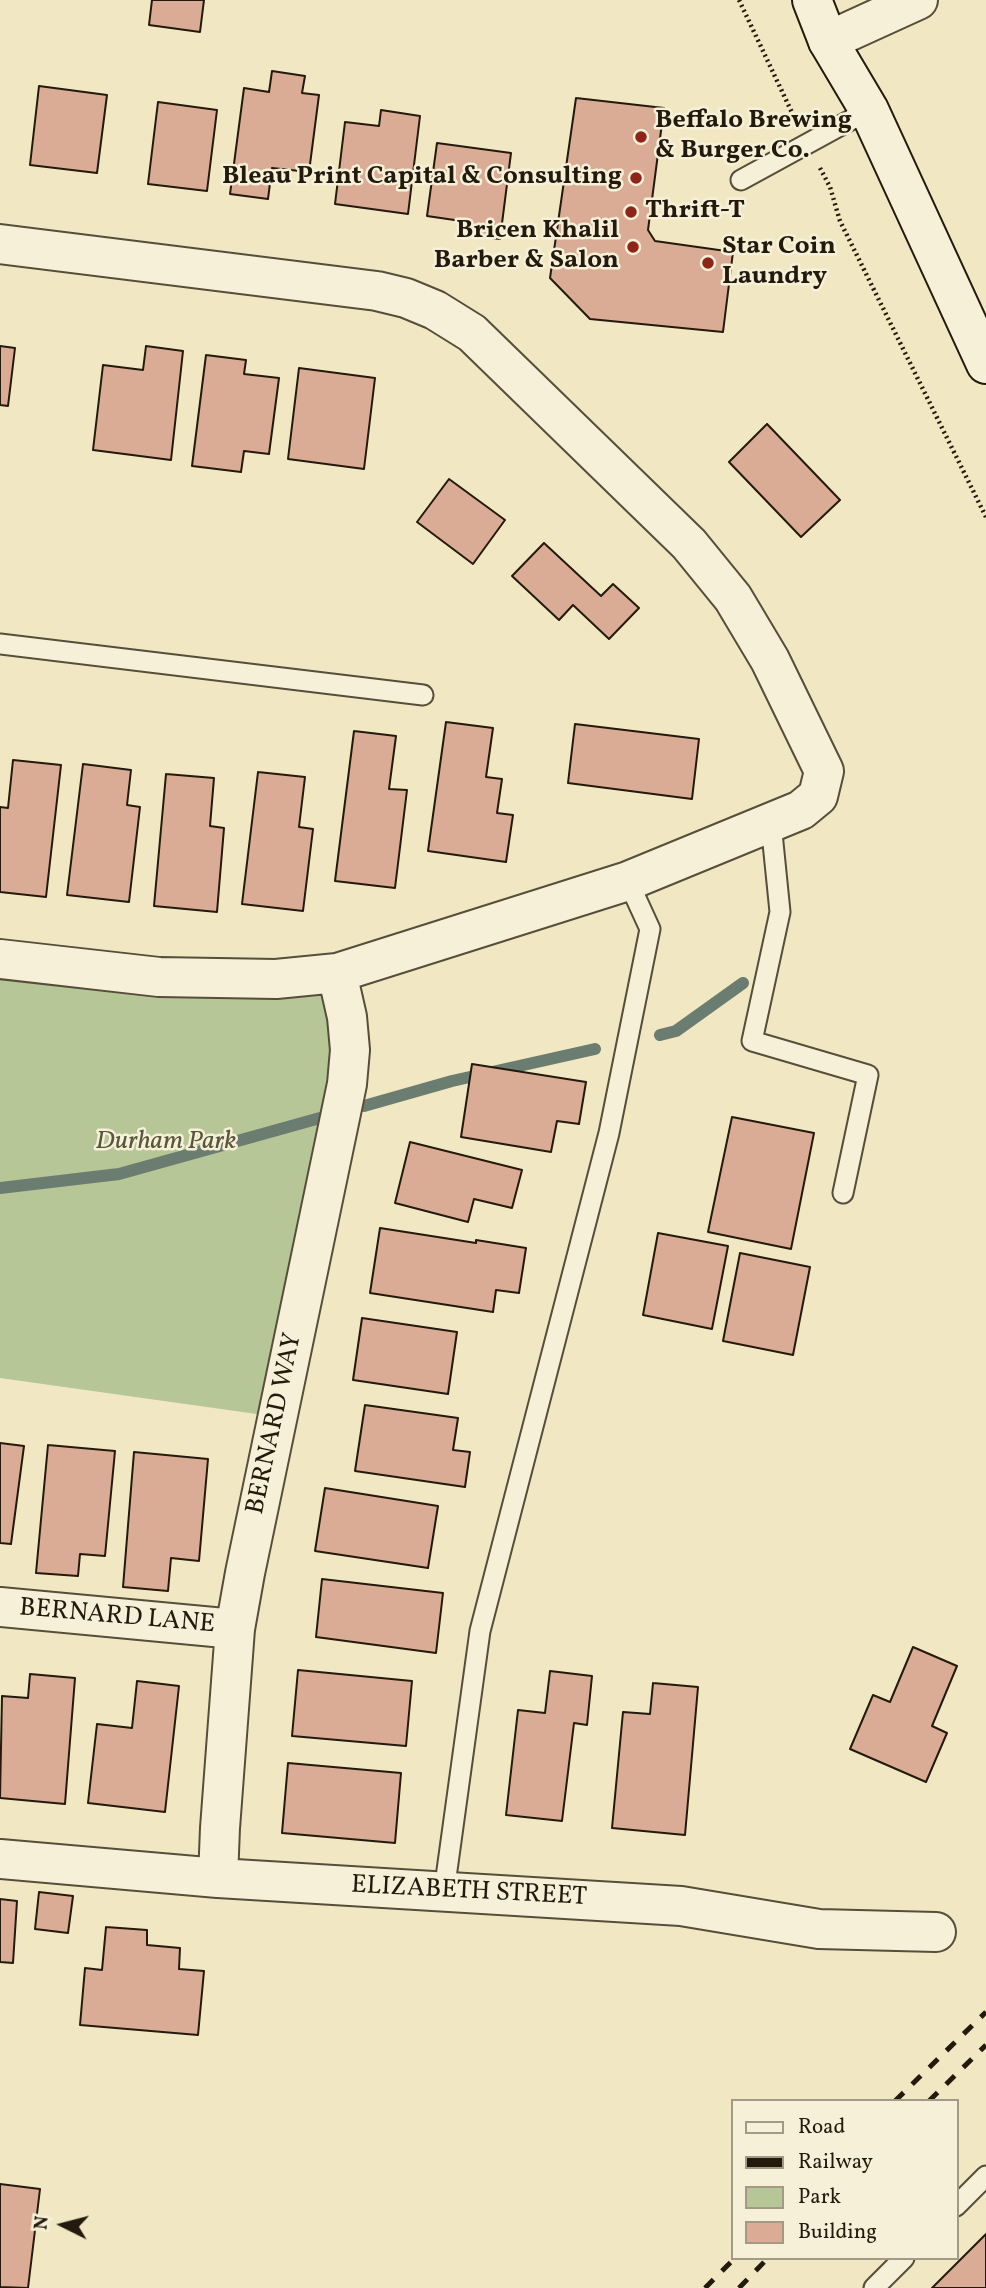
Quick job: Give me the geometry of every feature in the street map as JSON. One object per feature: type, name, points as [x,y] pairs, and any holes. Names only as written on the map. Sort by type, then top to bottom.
[{"type":"street","points":[[812,0],[828,41],[869,110],[986,364]]},
{"type":"street","points":[[828,41],[918,0]]},
{"type":"street","points":[[0,244],[377,291],[406,298],[435,310],[472,333],[689,544],[740,608],[771,660],[824,771],[818,796],[801,810],[771,823],[628,881],[337,973],[276,979],[159,977],[0,959]]},
{"type":"street","name":"BERNARD WAY","points":[[218,1878],[235,1629],[347,1084],[350,1050],[347,1017],[337,973]]},
{"type":"street","name":"BERNARD LANE","points":[[0,1607],[235,1629]]},
{"type":"street","name":"ELIZABETH STREET","points":[[0,1859],[218,1878],[681,1906],[819,1929],[936,1931]]},
{"type":"lane","points":[[741,180],[869,110]]},
{"type":"lane","points":[[0,644],[423,695]]},
{"type":"lane","points":[[771,823],[780,912],[751,1041],[868,1075],[843,1193]]},
{"type":"lane","points":[[444,1892],[480,1631],[609,1133],[650,929],[628,881]]},
{"type":"lane","points":[[958,2204],[986,2176]]},
{"type":"lane","points":[[874,2288],[902,2260]]},
{"type":"path","points":[[739,0],[807,145],[830,187],[840,221],[986,517]]},
{"type":"green space","name":"Durham Park","points":[[0,959],[337,973],[347,1017],[278,1417],[0,1378]]},
{"type":"building","points":[[152,0],[204,0],[200,32],[149,25]]},
{"type":"building","points":[[272,71],[305,76],[302,93],[319,95],[309,172],[272,168],[268,199],[230,194],[244,88],[269,92]]},
{"type":"building","points":[[39,86],[107,95],[97,173],[30,165]]},
{"type":"building","points":[[576,98],[664,108],[648,230],[655,241],[733,252],[723,332],[590,319],[550,278]]},
{"type":"building","points":[[158,102],[217,110],[207,191],[148,184]]},
{"type":"building","points":[[381,110],[420,116],[408,214],[335,204],[345,122],[379,126]]},
{"type":"building","points":[[437,143],[511,153],[500,239],[467,235],[468,222],[427,216]]},
{"type":"building","points":[[0,346],[15,348],[8,406],[0,405]]},
{"type":"building","points":[[146,346],[183,351],[171,460],[93,450],[103,365],[143,370]]},
{"type":"building","points":[[206,355],[246,360],[244,374],[279,378],[269,454],[244,451],[241,472],[192,466]]},
{"type":"building","points":[[299,368],[375,378],[364,469],[288,459]]},
{"type":"building","points":[[767,424],[840,500],[801,537],[729,462]]},
{"type":"building","points":[[449,479],[505,520],[473,564],[417,522]]},
{"type":"building","points":[[544,543],[601,596],[613,584],[639,608],[609,639],[573,605],[559,620],[512,576]]},
{"type":"building","points":[[446,722],[493,728],[486,777],[502,779],[497,813],[513,815],[506,862],[428,851]]},
{"type":"building","points":[[575,724],[699,739],[692,799],[568,783]]},
{"type":"building","points":[[354,731],[396,736],[389,789],[407,790],[395,888],[335,881]]},
{"type":"building","points":[[13,760],[61,765],[46,897],[0,892],[0,807],[8,808]]},
{"type":"building","points":[[83,764],[131,770],[127,805],[140,807],[129,902],[67,895]]},
{"type":"building","points":[[258,772],[305,777],[299,827],[313,829],[303,911],[242,904]]},
{"type":"building","points":[[166,774],[214,778],[210,826],[224,828],[217,912],[154,906]]},
{"type":"building","points":[[472,1064],[586,1082],[579,1124],[557,1121],[551,1152],[461,1137]]},
{"type":"building","points":[[732,1117],[814,1133],[791,1249],[708,1232]]},
{"type":"building","points":[[410,1142],[522,1170],[512,1208],[474,1199],[468,1222],[395,1203]]},
{"type":"building","points":[[380,1228],[526,1248],[519,1293],[496,1290],[493,1312],[370,1293]]},
{"type":"building","points":[[658,1233],[728,1246],[712,1329],[643,1315]]},
{"type":"building","points":[[740,1253],[810,1267],[793,1355],[723,1341]]},
{"type":"building","points":[[362,1318],[457,1332],[448,1394],[353,1380]]},
{"type":"building","points":[[365,1405],[458,1418],[453,1450],[470,1452],[465,1487],[355,1471]]},
{"type":"building","points":[[0,1443],[24,1446],[11,1544],[0,1543]]},
{"type":"building","points":[[48,1445],[115,1451],[105,1556],[80,1554],[78,1576],[36,1573]]},
{"type":"building","points":[[134,1452],[208,1459],[199,1561],[171,1558],[168,1591],[123,1587]]},
{"type":"building","points":[[325,1488],[438,1506],[428,1568],[315,1551]]},
{"type":"building","points":[[322,1579],[443,1593],[436,1653],[316,1637]]},
{"type":"building","points":[[913,1647],[957,1666],[932,1726],[947,1733],[926,1782],[850,1749],[873,1695],[890,1702]]},
{"type":"building","points":[[298,1670],[412,1681],[406,1746],[292,1736]]},
{"type":"building","points":[[550,1671],[592,1676],[587,1725],[574,1723],[562,1821],[506,1815],[518,1710],[545,1713]]},
{"type":"building","points":[[30,1674],[75,1678],[65,1804],[0,1798],[2,1696],[28,1698]]},
{"type":"building","points":[[137,1681],[179,1686],[165,1812],[88,1803],[97,1724],[132,1728]]},
{"type":"building","points":[[653,1683],[698,1687],[685,1835],[612,1828],[623,1712],[650,1714]]},
{"type":"building","points":[[288,1763],[401,1773],[395,1843],[282,1833]]},
{"type":"building","points":[[39,1892],[73,1896],[68,1933],[35,1929]]},
{"type":"building","points":[[0,1899],[17,1901],[13,1963],[0,1962]]},
{"type":"building","points":[[106,1927],[147,1930],[147,1945],[180,1948],[179,1969],[204,1971],[198,2035],[80,2025],[85,1968],[102,1970]]},
{"type":"building","points":[[0,2184],[40,2189],[28,2288],[0,2287]]},
{"type":"building","points":[[986,2234],[986,2288],[932,2288]]},
{"type":"waterway","points":[[660,1035],[676,1031],[743,983]]},
{"type":"waterway","points":[[364,1106],[452,1081],[595,1049]]},
{"type":"waterway","points":[[0,1188],[119,1174],[320,1118]]},
{"type":"railway","points":[[897,2099],[986,2012]]},
{"type":"railway","points":[[931,2099],[986,2045]]},
{"type":"railway","points":[[705,2288],[733,2260]]},
{"type":"railway","points":[[739,2288],[766,2260]]},
{"type":"place","name":"Beffalo Brewing & Burger Co.","points":[[641,137]]},
{"type":"place","name":"Bleau Print Capital & Consulting","points":[[636,178]]},
{"type":"place","name":"Thrift-T","points":[[631,212]]},
{"type":"place","name":"Bricen Khalil Barber & Salon","points":[[633,247]]},
{"type":"place","name":"Star Coin Laundry","points":[[708,263]]}]
